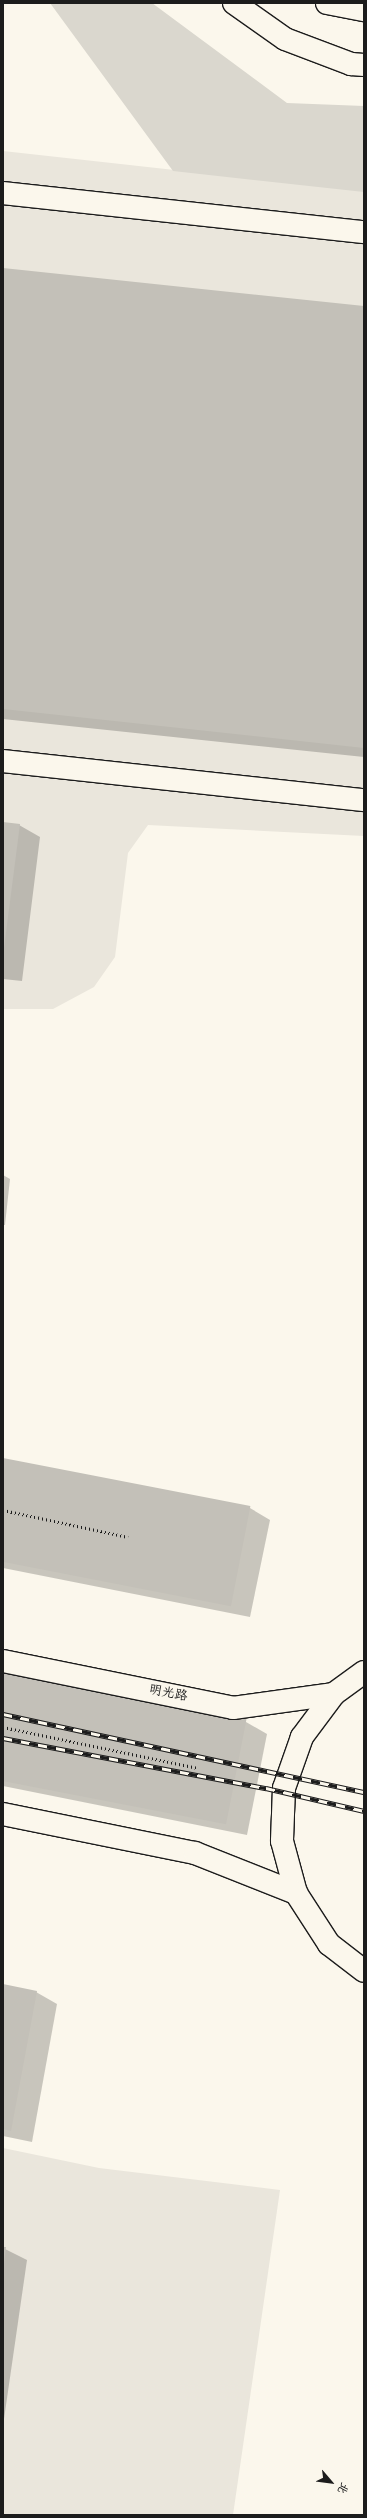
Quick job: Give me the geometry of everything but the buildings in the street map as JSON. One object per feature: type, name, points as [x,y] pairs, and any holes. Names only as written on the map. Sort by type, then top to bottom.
[{"type":"main road","points":[[234,3],[285,39],[351,64],[364,65]]},
{"type":"main road","points":[[326,3],[364,10]]},
{"type":"main road","points":[[3,193],[364,232]]},
{"type":"main road","points":[[3,761],[364,800]]},
{"type":"main road","name":"明光路","points":[[3,1661],[233,1708],[334,1694]]},
{"type":"main road","points":[[364,1672],[334,1694],[302,1737],[284,1788],[282,1841],[296,1893],[329,1944],[364,1971]]},
{"type":"main road","points":[[3,1814],[195,1853],[296,1893]]},
{"type":"path","points":[[3,1510],[128,1537]]},
{"type":"path","points":[[3,1727],[197,1768]]},
{"type":"shaded area","points":[[50,3],[152,3],[287,103],[364,106],[364,192],[173,171]]},
{"type":"shaded area","points":[[3,151],[364,191],[364,836],[148,825],[128,853],[115,957],[94,987],[53,1009],[3,1009]]},
{"type":"shaded area","points":[[3,2148],[99,2168],[280,2190],[233,2515],[3,2515]]},
{"type":"railway","points":[[3,1714],[364,1792]]},
{"type":"railway","points":[[3,1738],[266,1788],[364,1811]]}]
